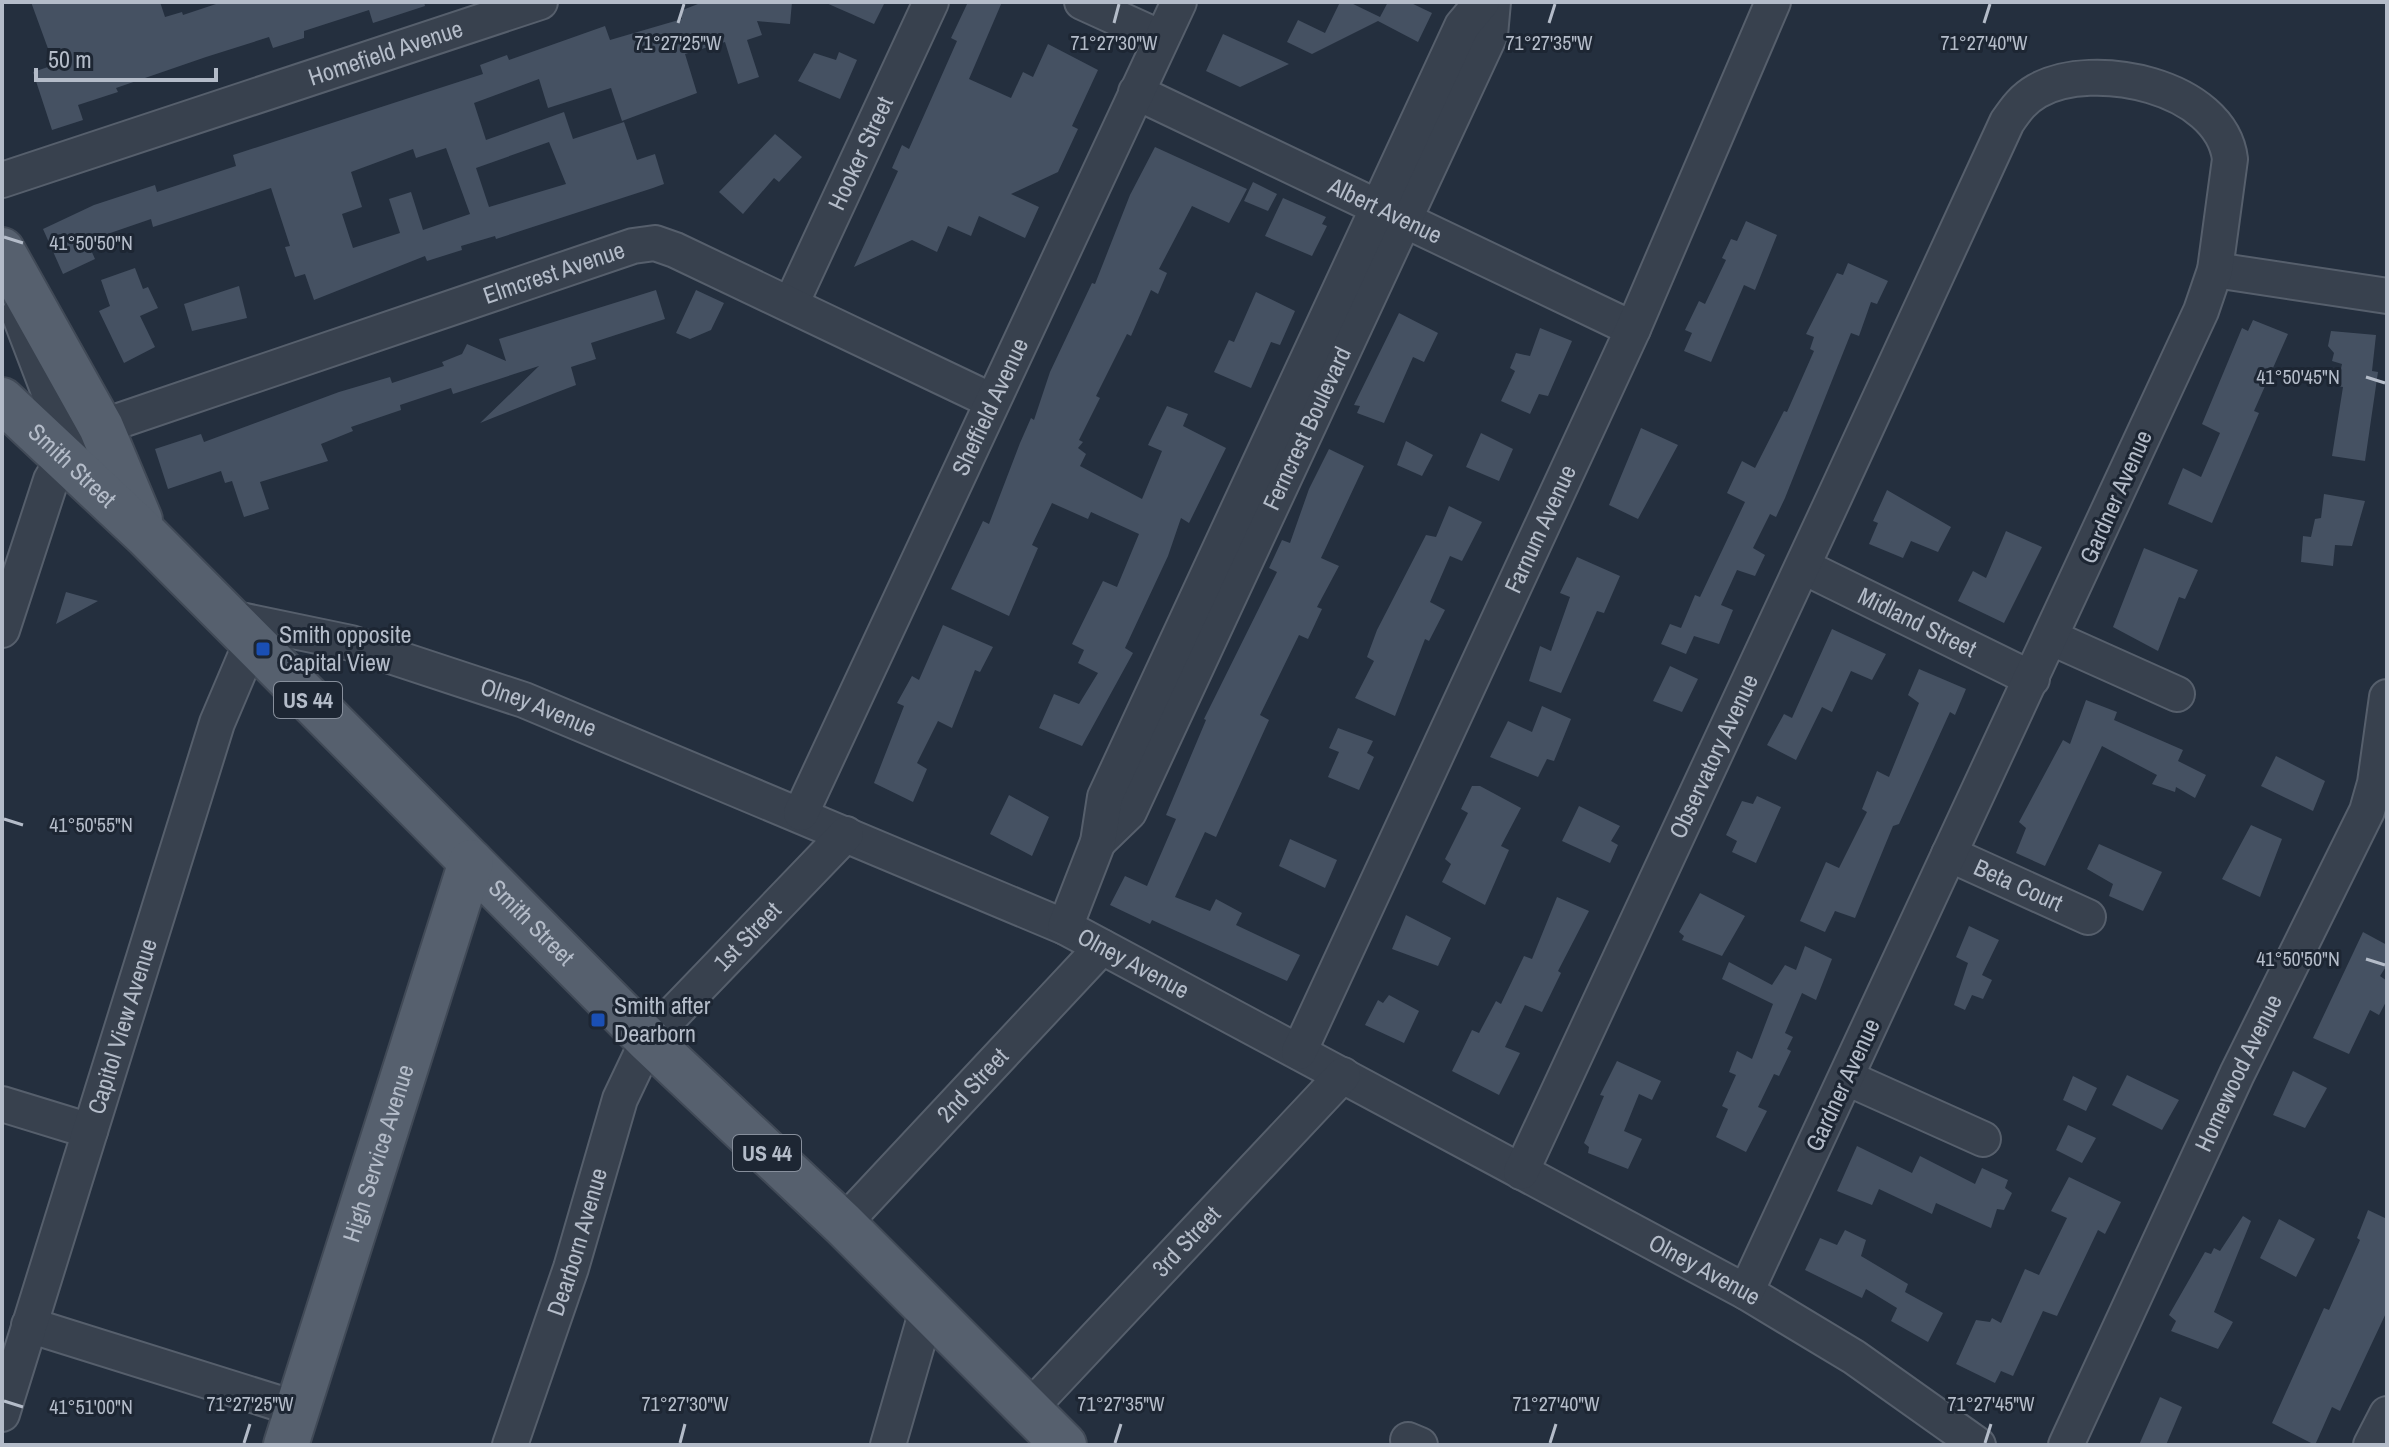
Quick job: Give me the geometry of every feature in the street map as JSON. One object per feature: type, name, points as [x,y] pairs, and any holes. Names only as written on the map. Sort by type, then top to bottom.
[{"type":"main road","points":[[2,250],[101,427],[147,536]]},
{"type":"main road","points":[[2,393],[15,396],[32,392],[39,381],[40,367]]},
{"type":"main road","name":"Smith Street","points":[[2,400],[147,536],[648,1040],[843,1224],[1064,1445]]},
{"type":"main road","name":"High Service Avenue","points":[[291,1427],[337,1292],[471,862]]},
{"type":"street","name":"Homefield Avenue","points":[[2,180],[540,2]]},
{"type":"street","name":"Hooker Street","points":[[791,304],[931,2]]},
{"type":"street","points":[[1082,2],[1161,38]]},
{"type":"street","name":"Sheffield Avenue","points":[[801,813],[1179,2]]},
{"type":"street","name":"Ferncrest Boulevard","points":[[1065,927],[1098,842],[1129,812],[1391,214],[1462,26],[1482,2]]},
{"type":"street","name":"Ferncrest Boulevard","points":[[1391,214],[1490,35],[1493,2]]},
{"type":"street","name":"Farnum Avenue","points":[[1299,1052],[1633,329],[1773,2]]},
{"type":"street","name":"Gardner Avenue","points":[[1746,1292],[2052,638],[2201,311],[2215,270],[2230,159],[2228,144],[2205,112],[2184,97],[2123,80],[2063,82],[2040,90],[2019,103],[2007,122],[1907,341]]},
{"type":"street","name":"Albert Avenue","points":[[1136,92],[1633,329]]},
{"type":"street","name":"Elmcrest Avenue","points":[[64,458],[101,427],[214,385],[633,246],[655,243],[791,304],[992,401]]},
{"type":"street","points":[[2215,270],[2387,296]]},
{"type":"street","points":[[2,273],[58,416],[64,458],[51,480],[2,630]]},
{"type":"street","name":"Observatory Avenue","points":[[1521,1172],[1907,341]]},
{"type":"street","name":"Midland Street","points":[[1804,567],[2032,679]]},
{"type":"street","name":"Olney Avenue","points":[[238,630],[351,643],[524,700],[801,813],[1065,927],[1746,1292],[1854,1357],[1978,1445]]},
{"type":"street","name":"Capitol View Avenue","points":[[2,1414],[217,723],[238,630]]},
{"type":"street","points":[[2052,638],[2177,694]]},
{"type":"street","name":"Homewood Avenue","points":[[2066,1445],[2237,1074],[2381,783],[2387,697]]},
{"type":"street","name":"1st Street","points":[[648,1040],[846,834]]},
{"type":"street","name":"Beta Court","points":[[1949,854],[2088,917]]},
{"type":"street","name":"2nd Street","points":[[843,1224],[1102,947]]},
{"type":"street","name":"Dearborn Avenue","points":[[510,1445],[571,1268],[620,1099],[648,1040]]},
{"type":"street","name":"3rd Street","points":[[1029,1409],[1343,1075]]},
{"type":"street","points":[[1847,1078],[1983,1139]]},
{"type":"street","points":[[2,1104],[90,1131]]},
{"type":"street","points":[[888,1445],[927,1310]]},
{"type":"street","points":[[29,1325],[291,1427]]},
{"type":"street","points":[[2371,1445],[2387,1414]]},
{"type":"building","points":[[31,2],[160,2],[165,17],[182,12],[183,15],[222,2],[424,2],[425,6],[373,23],[369,10],[304,31],[304,38],[273,48],[269,37],[206,57],[116,88],[118,92],[78,105],[83,120],[52,130],[33,72],[54,65]]},
{"type":"building","points":[[703,2],[792,2],[790,24],[757,21],[762,35],[747,40],[759,77],[738,84],[725,42],[685,54],[697,93],[622,121],[611,88],[548,108],[539,79],[474,103],[486,140],[564,112],[573,139],[624,122],[637,160],[655,154],[664,184],[653,188],[496,239],[495,236],[461,246],[462,250],[427,261],[425,256],[314,300],[305,274],[295,277],[285,247],[290,246],[271,188],[153,227],[151,219],[87,241],[95,259],[63,274],[43,229],[94,205],[155,185],[157,192],[236,166],[233,155],[483,74],[480,65],[507,55],[509,60],[605,26],[610,40],[682,19],[680,11]],"holes":[[[549,142],[566,184],[489,207],[476,168]],[[446,148],[470,214],[423,230],[411,192],[389,199],[400,233],[353,248],[342,214],[362,207],[351,172],[413,149],[416,158]]]},
{"type":"building","points":[[824,2],[885,2],[874,24]]},
{"type":"building","points":[[968,2],[1002,2],[969,79],[1011,98],[1023,72],[1033,77],[1048,44],[1098,70],[1072,126],[1078,129],[1058,172],[1011,194],[1039,207],[1025,238],[979,216],[971,236],[948,226],[937,252],[912,240],[854,267],[898,171],[892,168],[902,145],[909,149],[957,41],[951,38]]},
{"type":"building","points":[[1340,2],[1349,2],[1380,17],[1388,2],[1409,2],[1432,13],[1418,42],[1378,21],[1312,54],[1287,42],[1298,20],[1325,33]]},
{"type":"building","points":[[1223,34],[1289,64],[1240,87],[1206,71]]},
{"type":"building","points":[[839,52],[857,60],[840,99],[798,81],[814,53],[836,60]]},
{"type":"building","points":[[775,134],[802,157],[779,182],[774,178],[743,214],[719,192]]},
{"type":"building","points":[[1155,147],[1247,189],[1229,223],[1192,206],[1159,269],[1167,273],[1158,294],[1151,290],[1131,336],[1127,334],[1096,396],[1100,398],[1079,440],[1083,442],[1078,448],[1086,454],[1080,466],[1142,499],[1162,451],[1148,445],[1167,406],[1188,414],[1183,426],[1226,448],[1189,523],[1181,518],[1168,556],[1125,648],[1133,653],[1082,746],[1039,728],[1054,694],[1079,704],[1098,673],[1078,663],[1084,650],[1072,644],[1103,581],[1117,587],[1139,534],[1091,512],[1088,519],[1052,503],[1032,545],[1038,548],[1009,616],[951,589],[983,521],[989,524],[1020,443],[1031,418],[1034,420],[1050,372],[1092,283],[1095,284],[1130,195]]},
{"type":"building","points":[[1253,182],[1277,194],[1268,211],[1244,201]]},
{"type":"building","points":[[1283,198],[1326,217],[1322,224],[1327,226],[1312,256],[1265,236]]},
{"type":"building","points":[[1746,221],[1777,235],[1755,290],[1744,285],[1711,362],[1684,351],[1692,333],[1685,330],[1699,301],[1705,304],[1726,260],[1722,258],[1731,239],[1737,241]]},
{"type":"building","points":[[1848,263],[1888,281],[1877,304],[1871,302],[1859,336],[1851,333],[1785,498],[1776,517],[1770,514],[1753,548],[1765,555],[1755,576],[1737,570],[1721,605],[1733,610],[1719,644],[1694,636],[1686,654],[1661,644],[1670,624],[1681,628],[1695,595],[1700,597],[1745,502],[1727,493],[1742,461],[1755,468],[1784,411],[1787,412],[1814,351],[1810,349],[1814,337],[1806,334],[1837,273],[1843,275]]},
{"type":"building","points":[[135,268],[143,289],[148,287],[158,308],[140,316],[155,347],[124,363],[99,311],[110,306],[101,280]]},
{"type":"building","points":[[239,286],[247,318],[192,331],[184,304]]},
{"type":"building","points":[[656,290],[665,319],[591,343],[596,359],[571,367],[576,385],[480,423],[539,366],[453,394],[451,388],[400,405],[401,410],[351,427],[353,431],[321,444],[328,461],[260,482],[269,509],[244,517],[232,481],[225,483],[221,471],[168,489],[155,449],[201,434],[204,442],[339,392],[390,377],[392,383],[444,366],[442,362],[462,354],[467,344],[506,361],[499,339]]},
{"type":"building","points":[[696,290],[724,303],[711,330],[690,339],[676,333]]},
{"type":"building","points":[[1256,292],[1295,311],[1280,345],[1271,342],[1251,388],[1214,372],[1229,340],[1234,342]]},
{"type":"building","points":[[1399,313],[1438,333],[1424,362],[1413,357],[1384,423],[1357,413],[1360,406],[1354,405]]},
{"type":"building","points":[[2253,320],[2288,334],[2254,411],[2259,413],[2212,523],[2168,504],[2183,468],[2201,477],[2220,433],[2202,424],[2242,328],[2248,331]]},
{"type":"building","points":[[1540,328],[1572,341],[1548,396],[1539,394],[1530,414],[1501,401],[1515,371],[1510,368],[1516,353],[1530,356]]},
{"type":"building","points":[[2331,331],[2376,335],[2372,371],[2378,372],[2365,461],[2332,456],[2343,387],[2337,386],[2342,364],[2332,361],[2334,353],[2328,346]]},
{"type":"building","points":[[1641,428],[1678,445],[1638,519],[1609,505]]},
{"type":"building","points":[[1481,433],[1513,449],[1499,481],[1466,467]]},
{"type":"building","points":[[1406,441],[1433,455],[1422,476],[1397,465]]},
{"type":"building","points":[[1329,449],[1364,466],[1321,558],[1339,566],[1317,607],[1322,609],[1308,639],[1299,635],[1260,715],[1269,720],[1216,837],[1205,832],[1175,897],[1210,911],[1216,899],[1242,913],[1236,925],[1300,955],[1287,981],[1152,920],[1150,924],[1110,905],[1125,876],[1147,886],[1176,819],[1166,815],[1204,719],[1277,572],[1269,568],[1282,540],[1290,543],[1309,489]]},
{"type":"building","points":[[1887,490],[1951,527],[1938,552],[1911,541],[1903,558],[1869,544],[1878,523],[1873,521]]},
{"type":"building","points":[[2324,494],[2365,501],[2352,546],[2335,545],[2333,566],[2301,562],[2303,536],[2311,537],[2315,519],[2321,518]]},
{"type":"building","points":[[1449,506],[1482,522],[1462,561],[1450,556],[1430,602],[1445,610],[1429,641],[1425,639],[1395,716],[1355,698],[1374,661],[1367,657],[1377,630],[1426,535],[1436,537]]},
{"type":"building","points":[[2006,531],[2042,547],[2004,623],[1958,601],[1973,571],[1986,578]]},
{"type":"building","points":[[2144,548],[2198,570],[2185,599],[2179,597],[2158,651],[2113,627]]},
{"type":"building","points":[[1577,557],[1620,576],[1604,613],[1597,611],[1561,693],[1529,681],[1540,646],[1551,651],[1570,597],[1560,593]]},
{"type":"building","points":[[66,592],[98,601],[56,624]]},
{"type":"building","points":[[943,625],[993,647],[980,672],[975,670],[952,728],[938,721],[917,763],[927,769],[913,802],[874,783],[904,706],[897,703],[912,676],[919,680]]},
{"type":"building","points":[[1832,629],[1886,654],[1872,680],[1851,671],[1832,712],[1822,707],[1796,760],[1767,745],[1784,714],[1792,718]]},
{"type":"building","points":[[1670,666],[1698,679],[1682,712],[1653,701]]},
{"type":"building","points":[[1919,669],[1966,689],[1955,715],[1950,712],[1899,824],[1893,826],[1855,918],[1835,911],[1825,932],[1800,921],[1826,862],[1839,868],[1867,812],[1862,809],[1877,771],[1889,777],[1919,703],[1908,695]]},
{"type":"building","points":[[2086,700],[2117,712],[2114,720],[2183,750],[2178,761],[2206,775],[2195,798],[2176,787],[2175,792],[2152,784],[2157,775],[2102,746],[2045,866],[2016,853],[2026,828],[2019,822],[2063,740],[2070,744]]},
{"type":"building","points":[[1542,706],[1571,719],[1554,761],[1547,759],[1538,777],[1490,757],[1508,721],[1532,732]]},
{"type":"building","points":[[1338,728],[1373,741],[1367,753],[1374,757],[1359,790],[1328,777],[1339,752],[1329,748]]},
{"type":"building","points":[[2276,756],[2325,781],[2313,811],[2261,786]]},
{"type":"building","points":[[1472,786],[1480,786],[1521,808],[1501,846],[1509,850],[1485,905],[1442,882],[1451,864],[1445,859],[1468,813],[1461,809]]},
{"type":"building","points":[[1009,795],[1049,817],[1032,856],[990,834]]},
{"type":"building","points":[[1757,796],[1781,807],[1756,863],[1732,852],[1737,841],[1726,835],[1742,801],[1753,804]]},
{"type":"building","points":[[1579,806],[1620,826],[1611,841],[1618,845],[1610,863],[1562,841]]},
{"type":"building","points":[[2251,825],[2282,839],[2260,897],[2222,879]]},
{"type":"building","points":[[1290,839],[1337,860],[1325,888],[1279,866]]},
{"type":"building","points":[[2099,844],[2162,872],[2143,911],[2109,896],[2113,884],[2087,869]]},
{"type":"building","points":[[1700,893],[1745,916],[1722,956],[1682,940],[1684,936],[1679,932]]},
{"type":"building","points":[[1557,897],[1589,911],[1558,971],[1561,973],[1542,1012],[1525,1005],[1505,1047],[1520,1053],[1499,1095],[1452,1071],[1472,1030],[1479,1033],[1496,1001],[1501,1004],[1524,956],[1532,959]]},
{"type":"building","points":[[1406,915],[1451,938],[1438,966],[1392,949]]},
{"type":"building","points":[[1969,926],[1999,940],[1982,975],[1992,980],[1983,999],[1972,995],[1965,1010],[1954,1005],[1968,963],[1956,957]]},
{"type":"building","points":[[2363,932],[2387,945],[2387,965],[2380,976],[2387,981],[2387,1000],[2379,1015],[2370,1010],[2349,1054],[2313,1038]]},
{"type":"building","points":[[1805,946],[1832,959],[1816,1000],[1802,993],[1785,1033],[1793,1037],[1787,1049],[1791,1051],[1779,1076],[1774,1074],[1758,1107],[1767,1111],[1746,1152],[1716,1137],[1728,1109],[1722,1106],[1736,1075],[1729,1072],[1737,1051],[1752,1059],[1773,1004],[1722,979],[1729,962],[1772,985],[1785,965],[1796,970]]},
{"type":"building","points":[[1389,995],[1419,1011],[1404,1043],[1365,1025],[1378,1000],[1383,1003]]},
{"type":"building","points":[[1617,1061],[1661,1081],[1652,1100],[1639,1094],[1624,1131],[1642,1139],[1628,1169],[1588,1153],[1589,1147],[1584,1143],[1604,1096],[1600,1095]]},
{"type":"building","points":[[2293,1071],[2327,1088],[2305,1128],[2273,1115]]},
{"type":"building","points":[[2127,1075],[2179,1100],[2162,1130],[2112,1105]]},
{"type":"building","points":[[2073,1076],[2097,1088],[2086,1111],[2063,1100]]},
{"type":"building","points":[[2068,1125],[2096,1138],[2082,1163],[2056,1150]]},
{"type":"building","points":[[1857,1146],[1912,1173],[1920,1156],[1975,1184],[1982,1168],[2008,1180],[2005,1188],[2012,1193],[2004,1210],[1997,1209],[1991,1228],[1936,1203],[1932,1214],[1879,1189],[1872,1205],[1837,1191]]},
{"type":"building","points":[[2069,1177],[2121,1202],[2105,1234],[2098,1230],[2057,1316],[2043,1311],[2013,1376],[2001,1371],[1995,1383],[1956,1364],[1976,1320],[1990,1322],[1992,1318],[2001,1323],[2025,1269],[2039,1275],[2067,1218],[2051,1211]]},
{"type":"building","points":[[2368,1210],[2387,1219],[2387,1311],[2340,1411],[2332,1407],[2315,1445],[2272,1423],[2324,1308],[2329,1310],[2360,1240],[2357,1238]]},
{"type":"building","points":[[2243,1216],[2251,1221],[2214,1312],[2233,1322],[2218,1349],[2171,1331],[2176,1321],[2169,1315],[2205,1252],[2211,1254],[2214,1248],[2220,1251]]},
{"type":"building","points":[[2279,1219],[2315,1239],[2296,1277],[2260,1258]]},
{"type":"building","points":[[1845,1230],[1866,1240],[1861,1256],[1908,1284],[1905,1292],[1943,1313],[1928,1342],[1891,1321],[1897,1308],[1866,1289],[1862,1298],[1805,1270],[1820,1238],[1837,1245]]},
{"type":"building","points":[[2160,1397],[2182,1407],[2166,1445],[2139,1445]]},
{"type":"place","name":"Smith opposite Capital View","points":[[263,649]]},
{"type":"place","name":"Smith after Dearborn","points":[[598,1020]]}]
